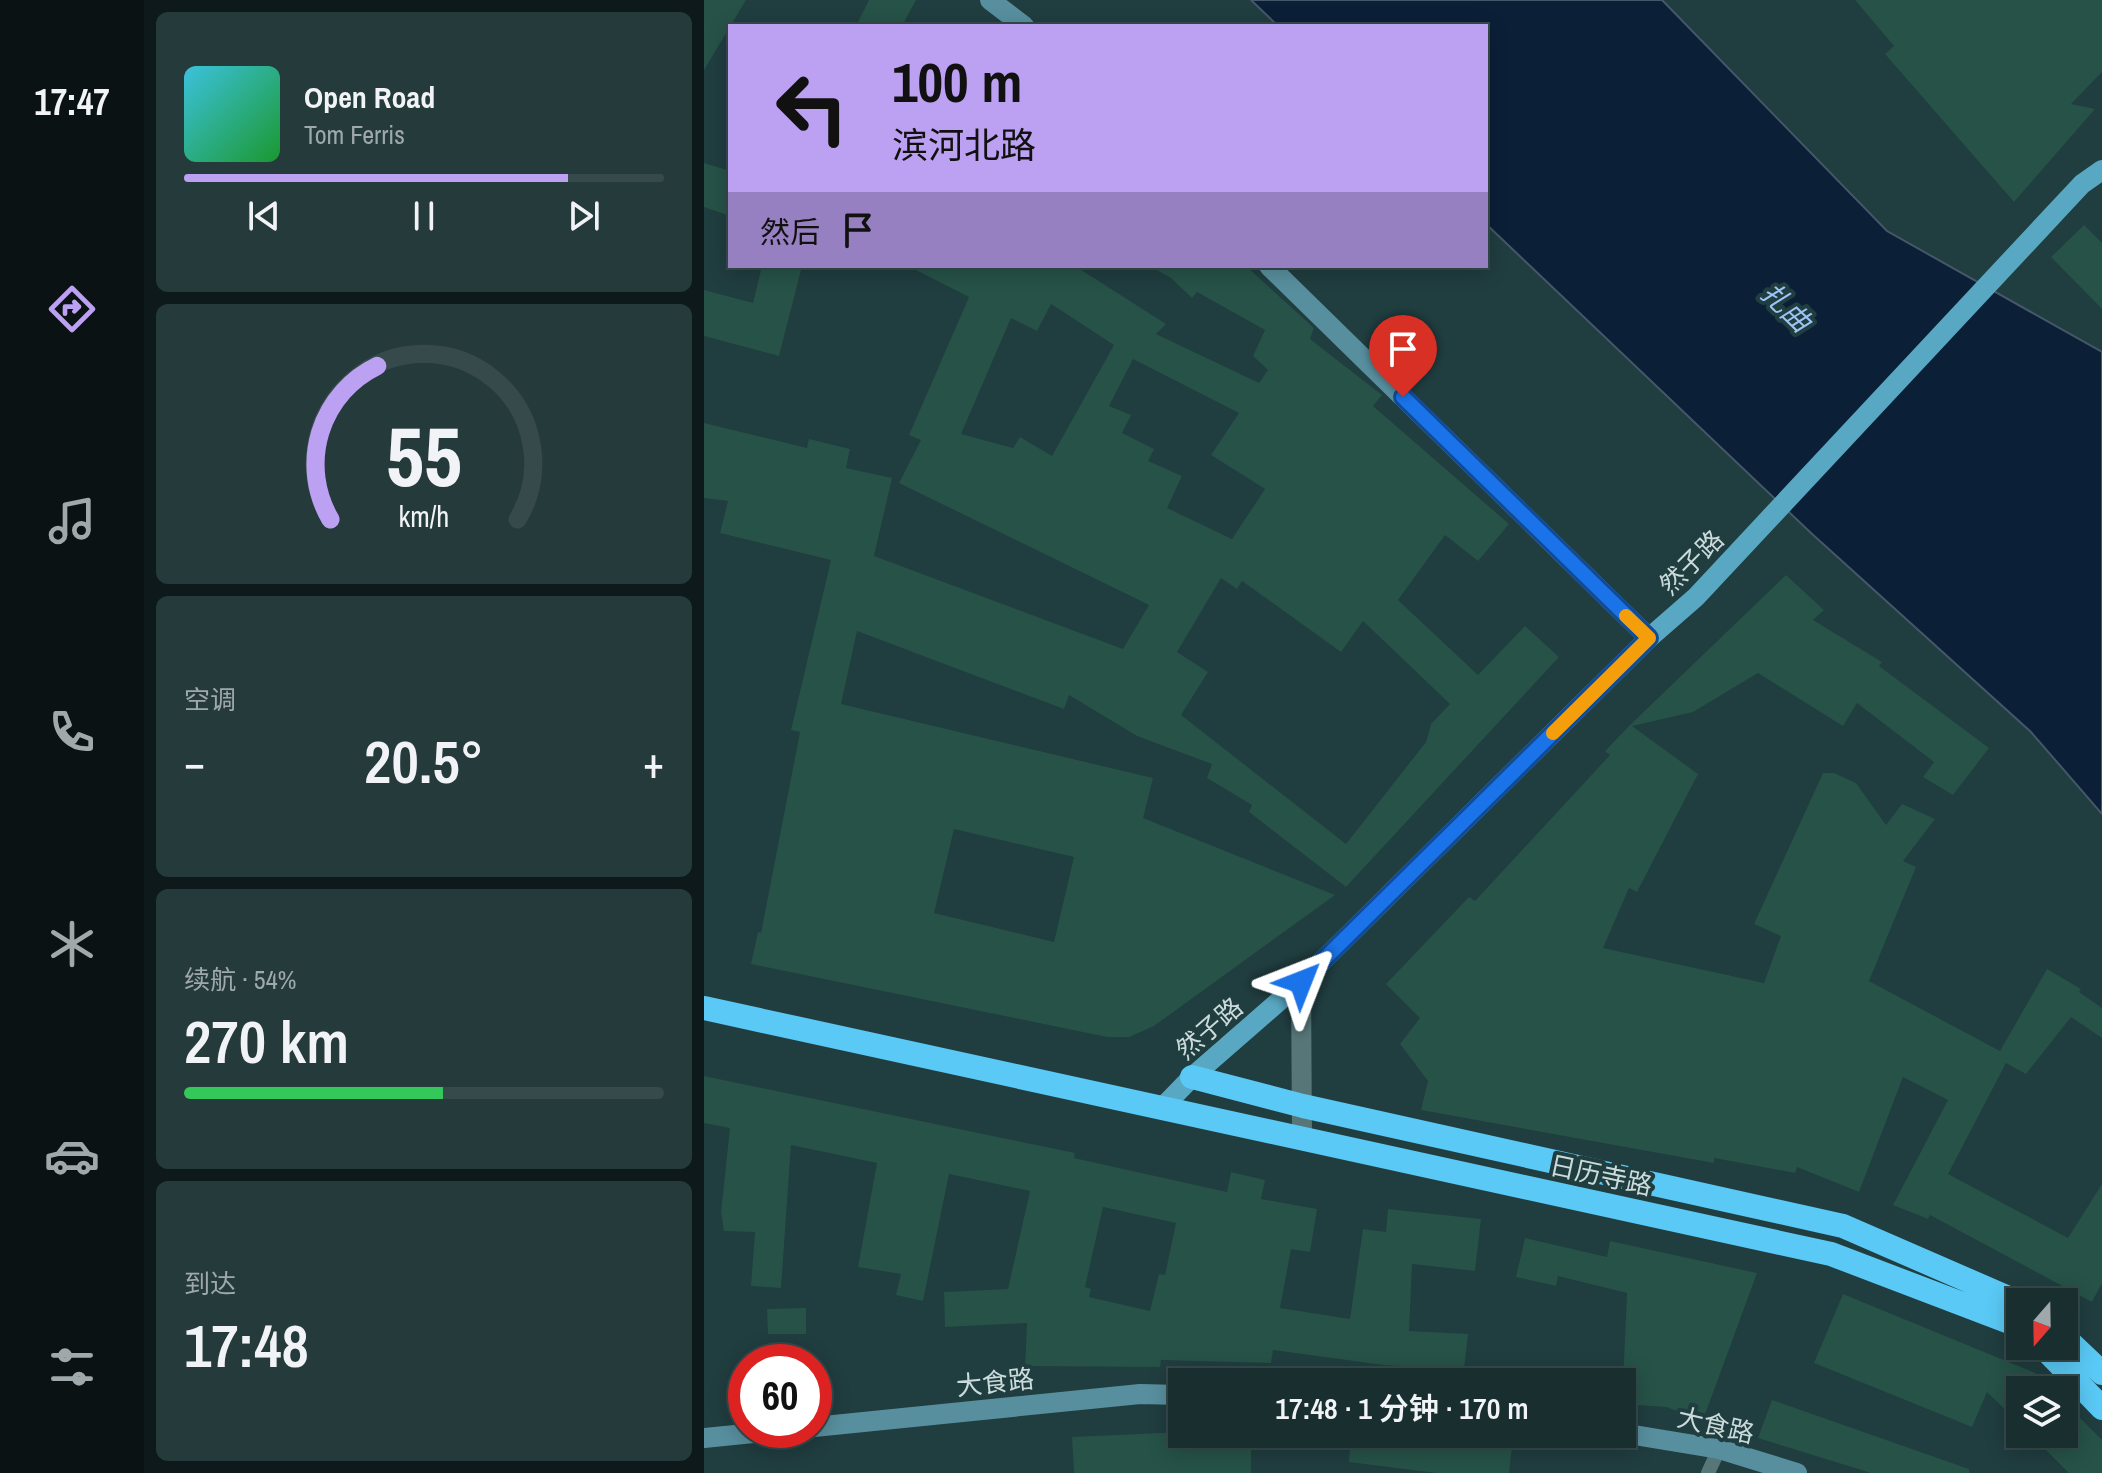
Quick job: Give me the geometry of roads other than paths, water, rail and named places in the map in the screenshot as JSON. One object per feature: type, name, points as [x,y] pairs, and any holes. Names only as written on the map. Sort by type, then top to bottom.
[{"type":"highway","name":"日历寺路","points":[[704,1008],[1831,1254],[2006,1321]]},
{"type":"highway","name":"日历寺路","points":[[1192,1077],[1303,1106],[1843,1226],[2006,1297]]},
{"type":"highway","points":[[2078,1350],[2102,1373]]},
{"type":"highway","points":[[2056,1360],[2102,1408]]},
{"type":"main road","name":"然子路","points":[[1162,1108],[1192,1077],[1301,982],[1649,638],[1696,597],[2082,184],[2102,170]]},
{"type":"street","points":[[990,0],[1021,24]]},
{"type":"street","points":[[1271,268],[1649,638]]},
{"type":"street","points":[[1301,982],[1302,1137]]},
{"type":"street","name":"大食路","points":[[832,1425],[1140,1394],[1168,1395]]},
{"type":"street","name":"大食路","points":[[1636,1435],[1719,1449],[1797,1473]]},
{"type":"street","points":[[704,1438],[728,1436]]},
{"type":"lane","points":[[1708,1473],[1719,1449]]},
{"type":"water","name":"扎曲","points":[[1251,0],[1662,0],[1887,231],[2102,352],[2102,814],[2031,732],[1811,533],[1488,226],[1488,24],[1276,24]]}]
